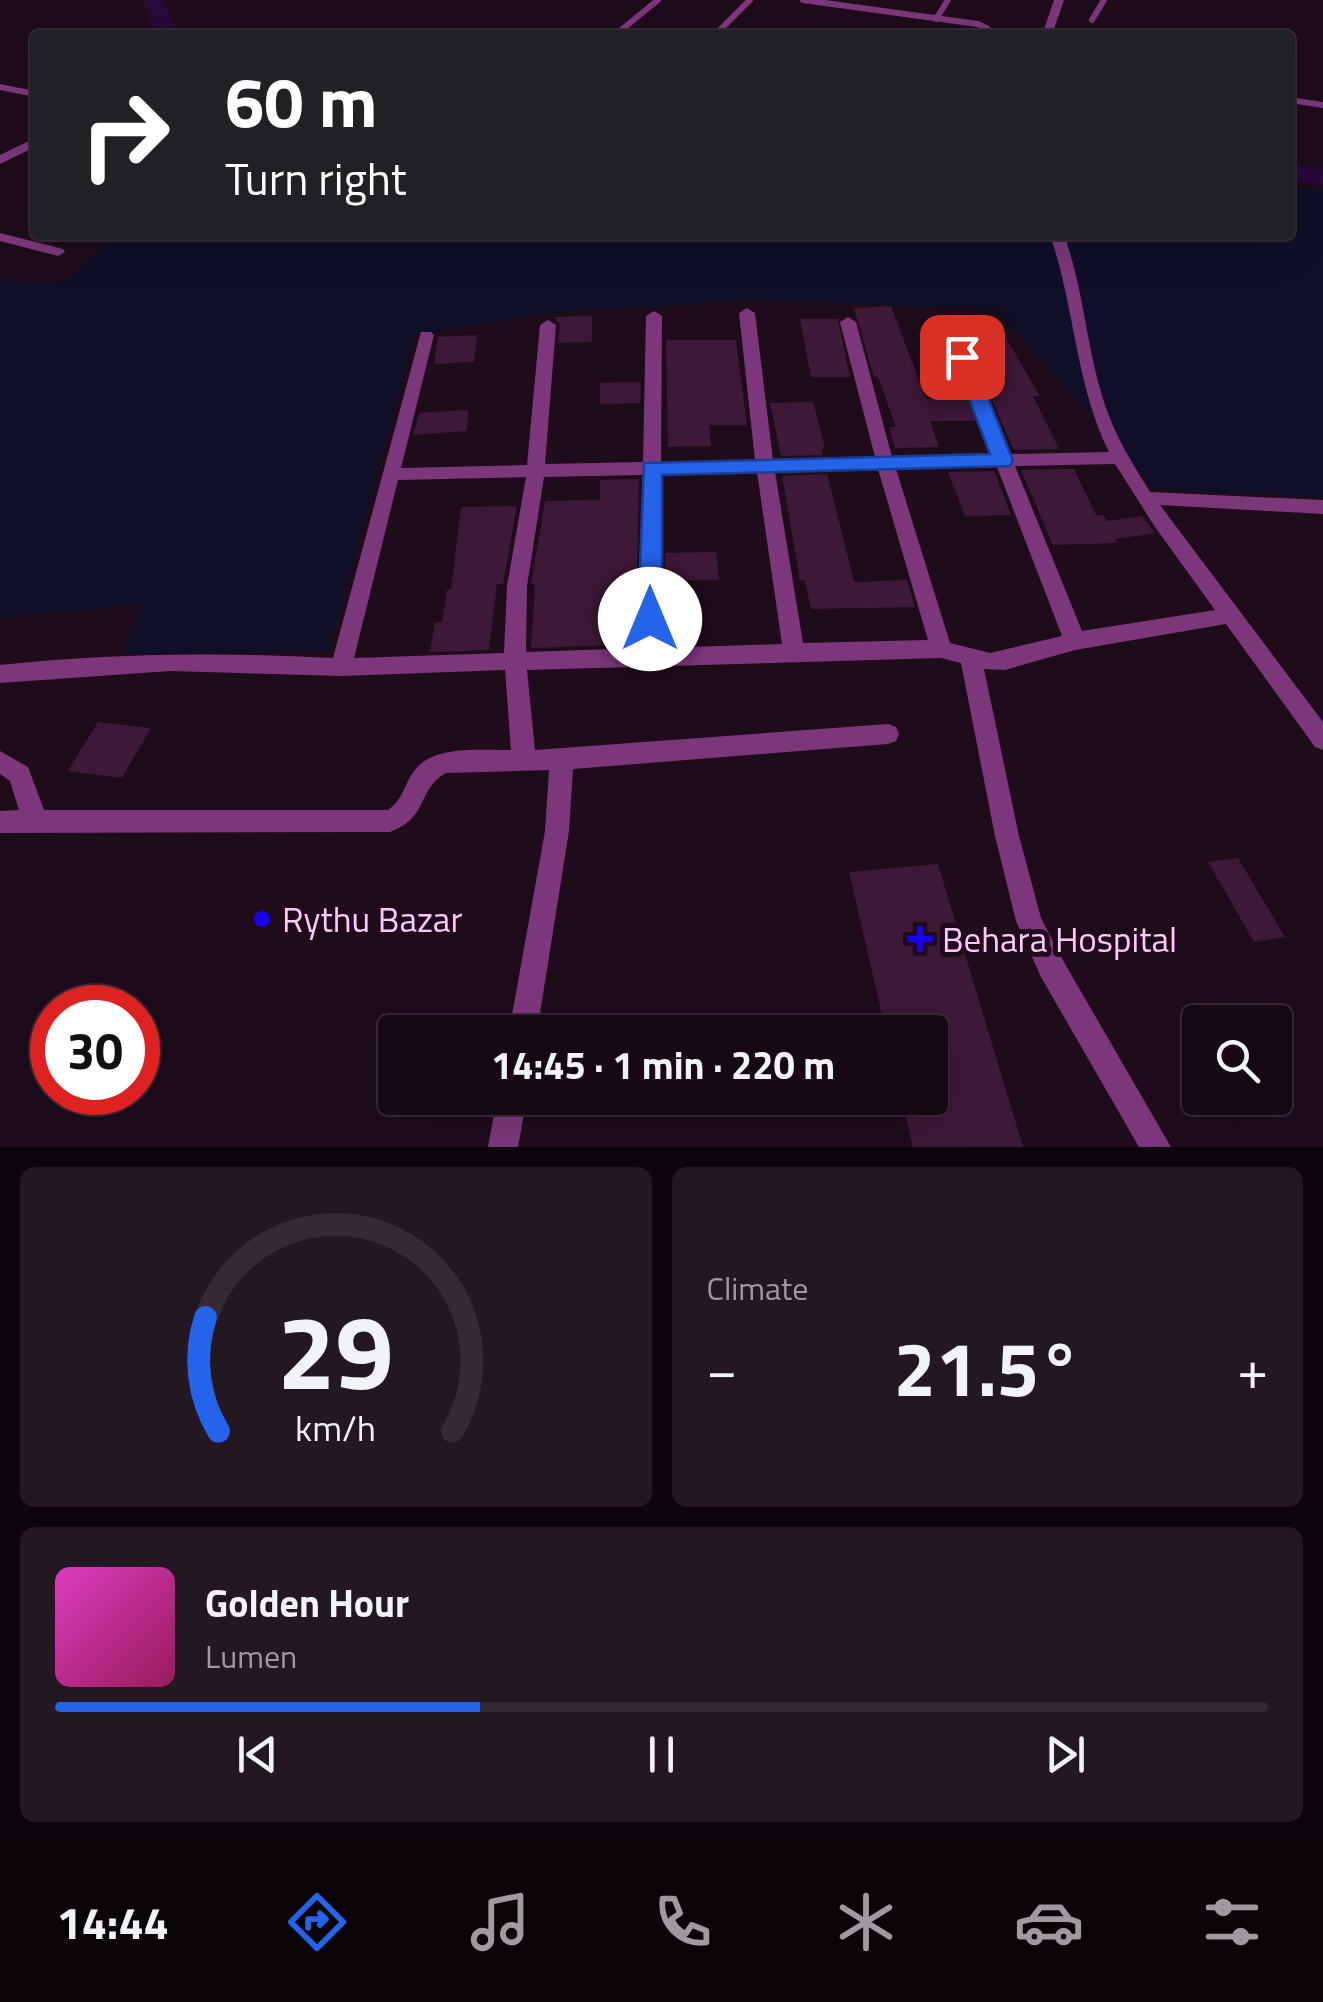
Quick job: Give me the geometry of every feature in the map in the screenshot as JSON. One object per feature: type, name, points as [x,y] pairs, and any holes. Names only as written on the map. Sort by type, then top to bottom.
[{"type":"street","points":[[1050,30],[1059,0]]},
{"type":"street","points":[[0,87],[30,93]]},
{"type":"street","points":[[1295,101],[1323,105]]},
{"type":"street","points":[[0,160],[30,144]]},
{"type":"street","points":[[0,148],[30,155]]},
{"type":"street","points":[[0,237],[58,252]]},
{"type":"street","points":[[1059,240],[1073,280],[1090,392],[1120,458],[1145,498],[1323,740]]},
{"type":"street","points":[[747,313],[765,466],[794,653]]},
{"type":"street","points":[[650,657],[654,316]]},
{"type":"street","points":[[848,322],[884,463],[941,648]]},
{"type":"street","points":[[949,322],[1075,642]]},
{"type":"street","points":[[524,760],[516,660],[518,576],[536,470],[548,324]]},
{"type":"street","points":[[341,667],[426,336]]},
{"type":"street","points":[[391,474],[1120,458]]},
{"type":"street","points":[[1145,498],[1323,507]]},
{"type":"street","points":[[0,674],[78,667],[246,662],[341,667],[941,648],[970,658],[1006,661],[1075,642],[1232,615]]},
{"type":"street","points":[[970,658],[1006,836],[1029,922],[1156,1147]]},
{"type":"street","points":[[0,822],[390,820],[412,807],[419,778],[429,768],[444,763],[888,734]]},
{"type":"street","points":[[526,1015],[557,831],[562,758]]},
{"type":"street","points":[[0,761],[20,775],[35,822]]},
{"type":"street","points":[[503,1147],[509,1115]]},
{"type":"lane","points":[[622,30],[658,0]]},
{"type":"lane","points":[[721,30],[750,0]]},
{"type":"lane","points":[[803,0],[985,26],[985,30]]},
{"type":"lane","points":[[936,19],[948,0]]},
{"type":"lane","points":[[1092,20],[1104,0]]},
{"type":"shaded area","points":[[1295,186],[1323,190],[1323,498],[1154,489],[997,310],[755,300],[546,313],[414,336],[329,651],[122,654],[142,604],[0,618],[0,280],[63,283],[114,240],[1295,240]]},
{"type":"building","points":[[891,306],[926,399],[967,398],[976,421],[930,421],[939,447],[895,448],[889,427],[896,427],[878,377],[874,377],[854,308]]},
{"type":"building","points":[[592,316],[592,342],[558,343],[560,325],[555,317]]},
{"type":"building","points":[[993,316],[1040,396],[1033,396],[1059,449],[1014,450],[991,398],[996,398],[985,377],[991,377],[961,317]]},
{"type":"building","points":[[800,319],[838,319],[850,377],[811,377]]},
{"type":"building","points":[[477,335],[474,362],[434,364],[438,337]]},
{"type":"building","points":[[666,340],[736,340],[747,425],[709,425],[711,446],[668,447]]},
{"type":"building","points":[[641,382],[640,403],[600,404],[600,383]]},
{"type":"building","points":[[813,402],[825,448],[823,455],[781,456],[770,403]]},
{"type":"building","points":[[468,410],[467,431],[413,435],[419,413]]},
{"type":"building","points":[[1074,469],[1096,515],[1103,515],[1107,521],[1142,516],[1155,533],[1116,539],[1117,543],[1053,545],[1021,470]]},
{"type":"building","points":[[994,471],[1011,515],[965,516],[948,472]]},
{"type":"building","points":[[827,474],[854,582],[907,580],[915,607],[811,609],[805,580],[800,580],[782,476]]},
{"type":"building","points":[[639,479],[636,614],[616,614],[616,645],[531,648],[535,584],[531,584],[545,501],[600,500],[600,480]]},
{"type":"building","points":[[517,506],[503,584],[497,584],[489,650],[430,652],[435,622],[442,622],[447,590],[451,590],[461,507]]},
{"type":"building","points":[[716,552],[719,580],[672,581],[671,576],[665,576],[665,553]]},
{"type":"building","points":[[98,722],[151,728],[122,778],[68,771]]},
{"type":"building","points":[[1238,858],[1285,937],[1254,942],[1208,862]]},
{"type":"building","points":[[938,864],[1023,1147],[913,1147],[905,1115],[948,1115],[948,1015],[882,1015],[849,872]]},
{"type":"waterway","points":[[153,0],[165,30]]},
{"type":"waterway","points":[[1295,172],[1323,177]]},
{"type":"place","name":"Rythu Bazar","points":[[262,919]]},
{"type":"place","name":"Behara Hospital","points":[[920,939]]},
{"type":"route","points":[[650,619],[651,468],[1003,461],[962,357]]}]
